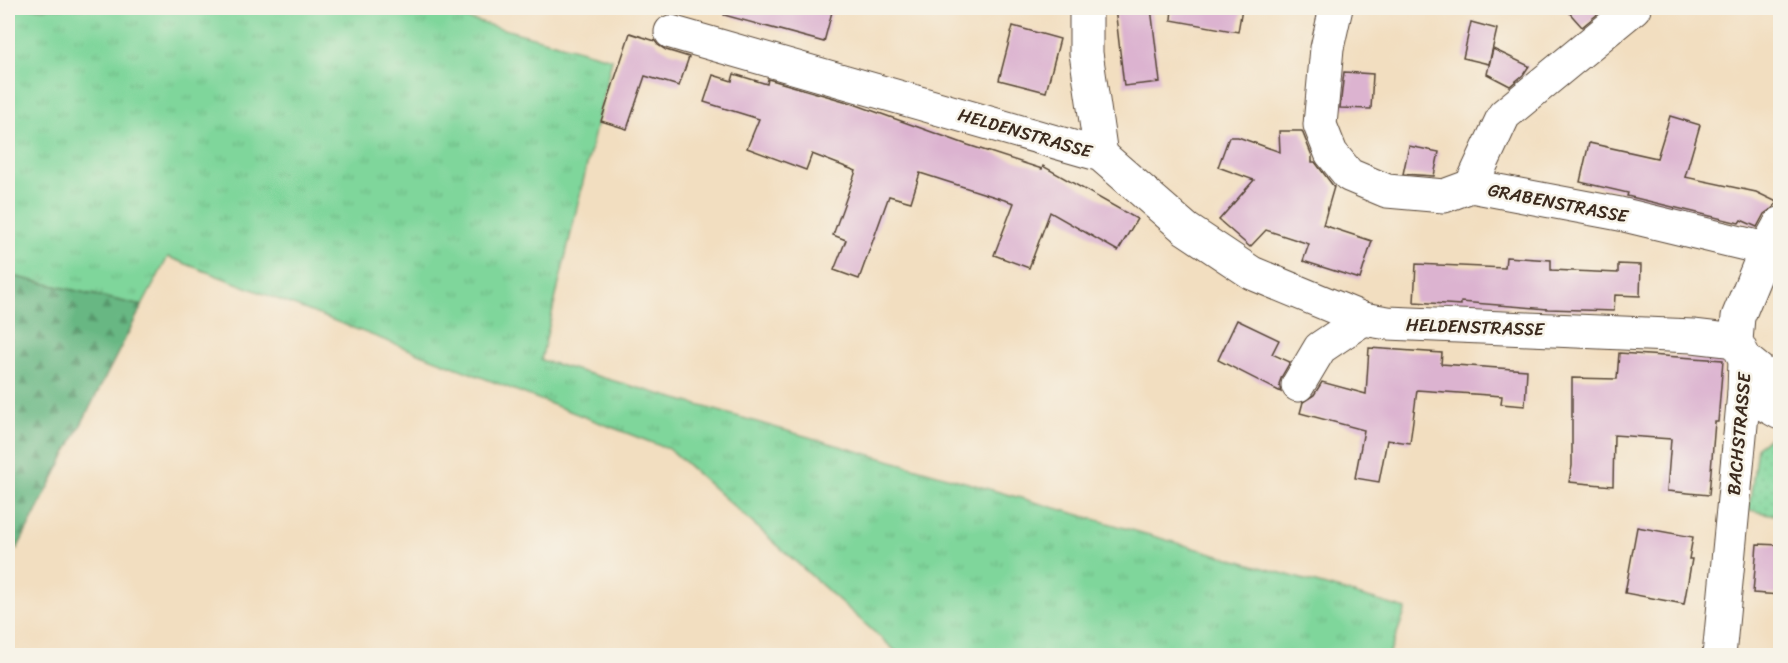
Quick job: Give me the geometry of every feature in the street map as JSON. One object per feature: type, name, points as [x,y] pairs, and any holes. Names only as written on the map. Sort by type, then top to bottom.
[{"type":"street","points":[[1086,8],[1086,53],[1101,155]]},
{"type":"street","name":"GRABENSTRASSE","points":[[1336,8],[1327,48],[1320,125],[1331,153],[1349,175],[1387,191],[1444,196],[1472,186],[1620,214],[1773,237]]},
{"type":"street","points":[[1472,186],[1504,115],[1634,8]]},
{"type":"street","name":"HELDENSTRASSE","points":[[671,32],[1101,155],[1186,229],[1252,273],[1363,318],[1388,323],[1693,336],[1740,350]]},
{"type":"street","name":"BACHSTRASSE","points":[[1719,656],[1744,393],[1738,316],[1773,237]]},
{"type":"street","points":[[1298,385],[1320,348],[1363,318]]},
{"type":"street","points":[[1740,350],[1766,376],[1780,374]]},
{"type":"street","points":[[1744,393],[1780,413]]},
{"type":"green space","points":[[8,8],[428,8],[612,59],[541,360],[1406,609],[1389,655],[900,655],[671,450],[168,257],[142,306],[8,275]]},
{"type":"green space","points":[[8,275],[142,306],[17,549],[8,545]]},
{"type":"green space","points":[[1780,430],[1780,516],[1749,510],[1757,447]]},
{"type":"building","points":[[725,8],[833,8],[824,42],[724,15]]},
{"type":"building","points":[[1115,8],[1151,8],[1160,82],[1124,86]]},
{"type":"building","points":[[1172,8],[1242,8],[1238,32],[1171,20]]},
{"type":"building","points":[[1565,8],[1605,8],[1582,27]]},
{"type":"building","points":[[1471,22],[1497,29],[1489,64],[1463,58]]},
{"type":"building","points":[[1013,26],[1060,39],[1046,92],[999,80]]},
{"type":"building","points":[[630,33],[655,41],[666,50],[689,57],[679,86],[645,76],[627,129],[601,121]]},
{"type":"building","points":[[1493,49],[1529,66],[1523,75],[1510,86],[1487,74]]},
{"type":"building","points":[[1344,72],[1373,74],[1371,109],[1340,108]]},
{"type":"building","points":[[734,74],[767,84],[768,79],[851,103],[968,145],[1042,169],[1043,166],[1137,219],[1118,251],[1050,212],[1029,268],[994,255],[1014,203],[920,173],[911,202],[889,196],[859,279],[834,270],[846,240],[833,235],[856,171],[812,154],[806,170],[747,148],[759,119],[704,102],[713,75],[732,81]]},
{"type":"building","points":[[1670,116],[1700,125],[1685,177],[1756,192],[1777,202],[1764,214],[1757,227],[1741,220],[1739,223],[1627,196],[1628,193],[1580,182],[1589,143],[1657,158]]},
{"type":"building","points":[[1279,131],[1302,131],[1312,156],[1312,162],[1315,162],[1334,187],[1323,225],[1372,241],[1360,279],[1303,261],[1309,244],[1266,230],[1250,247],[1219,220],[1254,180],[1218,167],[1229,137],[1238,137],[1280,152]]},
{"type":"building","points":[[1409,146],[1439,152],[1434,176],[1403,174]]},
{"type":"building","points":[[1506,257],[1551,260],[1551,270],[1618,273],[1618,264],[1641,265],[1640,296],[1615,295],[1614,311],[1548,309],[1461,302],[1461,305],[1414,302],[1416,264],[1505,268]]},
{"type":"building","points":[[1237,320],[1279,340],[1272,354],[1290,362],[1279,384],[1281,392],[1218,360]]},
{"type":"building","points":[[1369,348],[1442,353],[1441,364],[1527,370],[1525,406],[1501,404],[1502,396],[1417,390],[1410,443],[1387,440],[1379,482],[1355,478],[1364,430],[1300,413],[1303,402],[1314,395],[1322,382],[1366,394]]},
{"type":"building","points":[[1619,353],[1723,360],[1709,495],[1667,491],[1671,439],[1614,435],[1613,486],[1569,482],[1572,466],[1572,378],[1617,379]]},
{"type":"building","points":[[1637,527],[1693,537],[1689,559],[1692,559],[1684,604],[1625,593]]},
{"type":"building","points":[[1757,544],[1780,545],[1780,595],[1753,593]]}]
